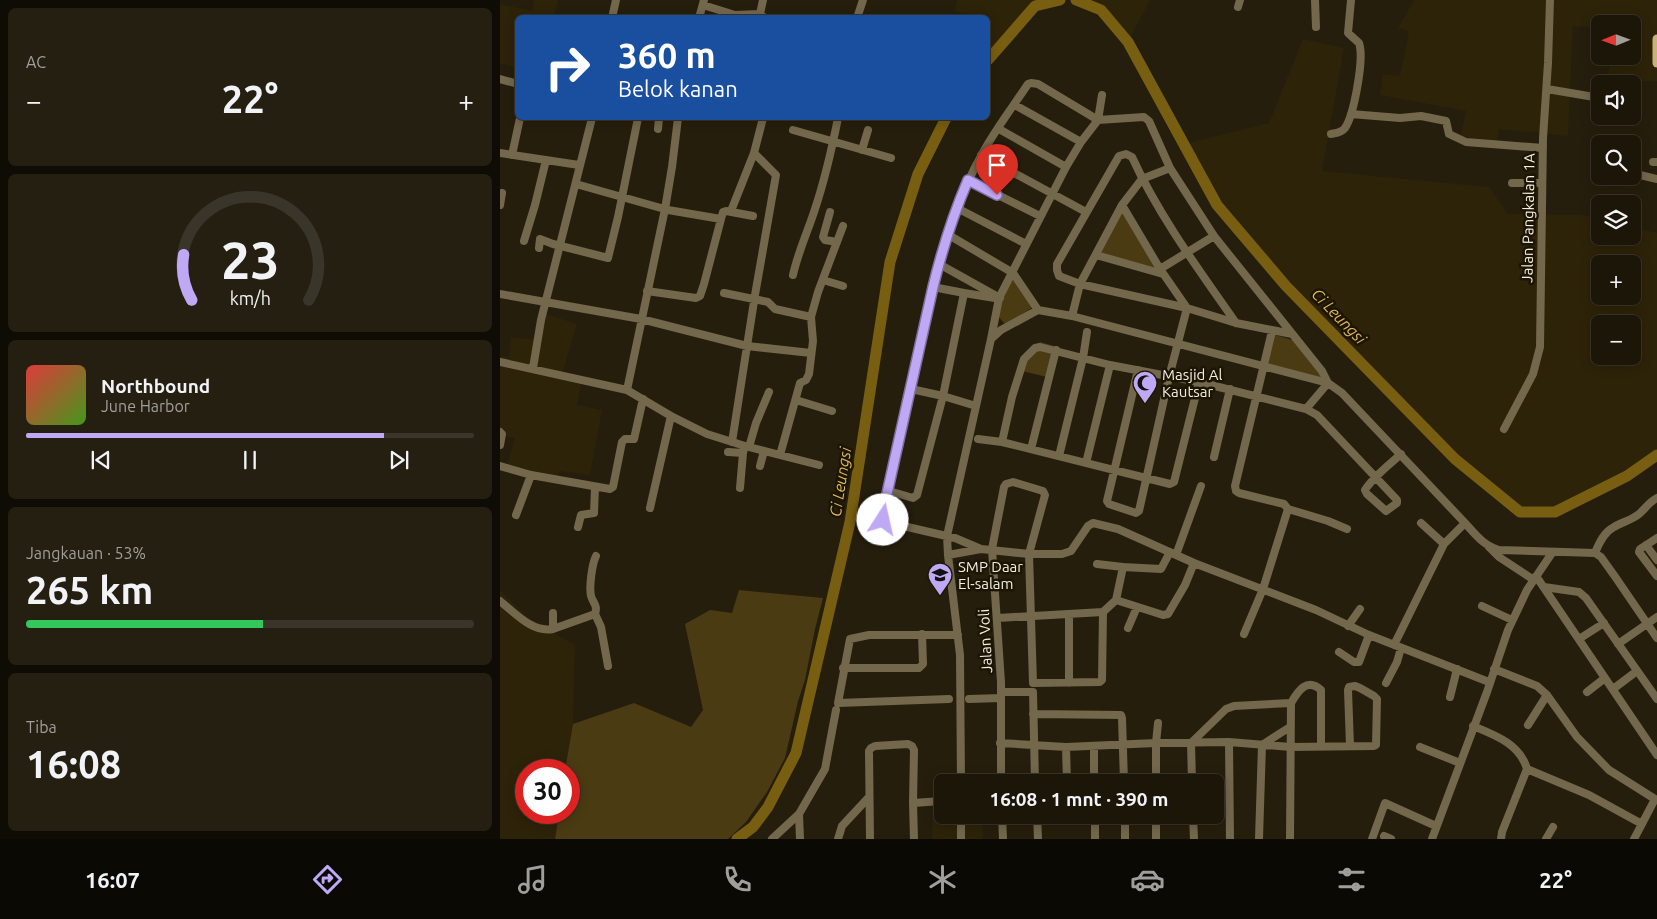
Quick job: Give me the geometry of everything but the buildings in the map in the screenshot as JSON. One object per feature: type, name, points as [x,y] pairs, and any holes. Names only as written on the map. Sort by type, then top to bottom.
[{"type":"main road","points":[[1657,39],[1657,63]]},
{"type":"street","points":[[613,15],[616,0]]},
{"type":"street","points":[[763,0],[763,15]]},
{"type":"street","points":[[859,15],[863,0]]},
{"type":"street","points":[[1315,0],[1316,27]]},
{"type":"street","points":[[1331,134],[1344,130],[1351,114],[1360,73],[1361,50],[1359,43],[1348,33],[1351,0]]},
{"type":"street","name":"Jalan Pangkalan 1A","points":[[1504,429],[1534,374],[1540,347],[1543,148],[1550,0]]},
{"type":"street","points":[[700,15],[703,2],[734,15]]},
{"type":"street","points":[[500,78],[515,83]]},
{"type":"street","points":[[1328,383],[1322,371],[1214,236],[1170,168],[1146,118],[1098,120],[1035,83],[1028,84],[981,155],[956,208],[933,287],[882,516],[886,522],[947,536],[981,548],[1029,554],[1062,554],[1071,551],[1088,526],[1093,522],[1118,529],[1194,563],[1264,589],[1398,647],[1489,682]]},
{"type":"street","points":[[1547,89],[1591,96]]},
{"type":"street","points":[[961,774],[958,635],[947,536],[1000,298],[1066,167],[1081,142],[1098,120],[1102,95]]},
{"type":"street","points":[[1014,105],[1081,142]]},
{"type":"street","points":[[1351,114],[1400,118],[1421,116],[1446,121],[1449,134],[1466,142],[1543,148]]},
{"type":"street","points":[[512,155],[520,120]]},
{"type":"street","points":[[552,253],[576,184],[591,120]]},
{"type":"street","points":[[528,232],[556,245],[608,258],[638,120]]},
{"type":"street","points":[[658,128],[659,120]]},
{"type":"street","points":[[627,390],[665,209],[678,120]]},
{"type":"street","points":[[731,212],[754,153],[762,120]]},
{"type":"street","points":[[792,275],[815,209],[838,120]]},
{"type":"street","points":[[999,129],[1066,167]]},
{"type":"street","points":[[794,130],[891,158]]},
{"type":"street","points":[[862,150],[868,130]]},
{"type":"street","points":[[500,153],[580,165]]},
{"type":"street","points":[[732,442],[754,299],[776,175],[754,153]]},
{"type":"street","points":[[1236,323],[1187,252],[1142,179],[1132,157],[1122,154],[1116,159],[1086,212],[1056,268],[1057,274],[1080,284],[1187,308],[1236,323],[1292,334]]},
{"type":"street","points":[[981,155],[1086,212]]},
{"type":"street","points":[[524,241],[528,232],[546,160]]},
{"type":"street","points":[[1072,316],[1080,284],[1122,205],[1142,179],[1170,168]]},
{"type":"street","points":[[1641,175],[1657,179]]},
{"type":"street","points":[[968,180],[1040,216]]},
{"type":"street","points":[[1512,183],[1542,183]]},
{"type":"street","points":[[576,184],[665,209],[721,219]]},
{"type":"street","points":[[500,205],[502,192]]},
{"type":"street","points":[[1122,205],[1161,271],[1187,308]]},
{"type":"street","points":[[956,208],[1026,244]]},
{"type":"street","points":[[647,291],[696,298],[700,296],[723,212],[753,216]]},
{"type":"street","points":[[830,212],[822,237],[825,240],[836,242]]},
{"type":"street","points":[[780,455],[800,382],[806,381],[807,378],[812,354],[813,332],[811,317],[843,226]]},
{"type":"street","points":[[948,234],[1013,273],[1038,310]]},
{"type":"street","points":[[1096,255],[1161,271],[1187,252],[1214,236]]},
{"type":"street","points":[[538,248],[540,239]]},
{"type":"street","points":[[533,368],[556,245]]},
{"type":"street","points":[[939,264],[1000,298]]},
{"type":"street","points":[[823,280],[843,286]]},
{"type":"street","points":[[933,287],[1000,298]]},
{"type":"street","points":[[888,491],[913,498],[917,495],[943,396],[964,293]]},
{"type":"street","points":[[500,294],[546,304],[642,320],[747,346],[812,354]]},
{"type":"street","points":[[724,294],[769,302],[776,310],[811,317]]},
{"type":"street","points":[[1138,370],[1107,503],[1136,513],[1139,511],[1169,376],[1187,308]]},
{"type":"street","points":[[990,339],[1000,330],[1038,310],[1072,316],[1328,383],[1342,393],[1481,541],[1499,557],[1535,578],[1544,587],[1657,755]]},
{"type":"street","points":[[1272,331],[1235,486],[1236,491],[1284,504],[1288,509],[1328,521],[1347,530]]},
{"type":"street","points":[[1059,456],[1083,358],[1087,332]]},
{"type":"street","points":[[1002,442],[1012,397],[1024,359],[1035,348],[1039,347],[1110,365],[1230,389],[1306,409],[1317,415],[1376,478],[1401,454]]},
{"type":"street","points":[[1031,449],[1056,350]]},
{"type":"street","points":[[500,362],[627,390],[671,416],[707,434],[732,442],[746,449]]},
{"type":"street","points":[[1086,462],[1110,365]]},
{"type":"street","points":[[978,438],[1086,462],[1169,484],[1174,482],[1199,382]]},
{"type":"street","points":[[1306,409],[1328,383]]},
{"type":"street","points":[[911,389],[976,406]]},
{"type":"street","points":[[1214,457],[1230,389]]},
{"type":"street","points":[[740,488],[746,449],[769,392]]},
{"type":"street","points":[[500,466],[531,475],[609,489],[613,487],[622,443],[625,439],[634,439],[643,399]]},
{"type":"street","points":[[796,400],[832,411]]},
{"type":"street","points":[[650,508],[671,416]]},
{"type":"street","points":[[500,432],[502,434],[500,445]]},
{"type":"street","points":[[728,452],[746,449],[764,451],[819,465]]},
{"type":"street","points":[[760,466],[764,451]]},
{"type":"street","points":[[516,515],[531,475]]},
{"type":"street","name":"Jalan Voli","points":[[1001,774],[1001,695],[998,618],[992,549],[1004,487],[1006,484],[1013,482],[1043,491],[1045,494],[1029,554]]},
{"type":"street","points":[[1097,564],[1160,569],[1173,553],[1201,486]]},
{"type":"street","points":[[578,527],[581,515],[594,513],[596,487]]},
{"type":"street","points":[[1595,553],[1606,533],[1612,527],[1635,517],[1651,501],[1657,498]]},
{"type":"street","points":[[1244,634],[1264,589],[1288,509]]},
{"type":"street","points":[[1420,523],[1444,544]]},
{"type":"street","points":[[1386,683],[1397,662],[1398,647],[1444,544],[1465,523]]},
{"type":"street","points":[[1657,538],[1640,549],[1639,552],[1657,576]]},
{"type":"street","points":[[1646,545],[1657,560]]},
{"type":"street","points":[[1489,547],[1499,550],[1595,553],[1601,557],[1657,638]]},
{"type":"street","points":[[948,555],[981,548]]},
{"type":"street","points":[[1432,839],[1512,620],[1552,552]]},
{"type":"street","points":[[1029,554],[1033,683],[1100,682],[1102,680],[1102,612]]},
{"type":"street","points":[[596,556],[593,565],[591,593],[596,603],[596,614],[601,626],[608,666]]},
{"type":"street","points":[[1116,600],[1163,615],[1168,614],[1185,585],[1194,563]]},
{"type":"street","points":[[998,618],[1102,612],[1116,600],[1123,567]]},
{"type":"street","points":[[1544,587],[1579,592],[1586,598],[1657,699]]},
{"type":"street","points":[[500,601],[533,627],[542,630],[553,629],[596,614]]},
{"type":"street","points":[[1482,606],[1512,620]]},
{"type":"street","points":[[1128,628],[1136,607]]},
{"type":"street","points":[[1348,626],[1360,610]]},
{"type":"street","points":[[553,613],[553,629]]},
{"type":"street","points":[[1069,614],[1069,682]]},
{"type":"street","points":[[1618,644],[1657,617]]},
{"type":"street","points":[[1579,639],[1604,623]]},
{"type":"street","points":[[843,668],[919,668],[923,664],[922,634]]},
{"type":"street","points":[[949,699],[838,703],[848,642],[851,638],[869,635],[958,635]]},
{"type":"street","points":[[1339,652],[1354,662],[1359,662],[1369,635]]},
{"type":"street","points":[[1494,669],[1531,682],[1537,686],[1547,695],[1577,737],[1609,770],[1656,800],[1634,839]]},
{"type":"street","points":[[1450,697],[1457,670]]},
{"type":"street","points":[[1613,689],[1633,674]]},
{"type":"street","points":[[1586,692],[1605,678]]},
{"type":"street","points":[[1290,839],[1291,703],[1298,691],[1308,684],[1316,685],[1321,690],[1320,746]]},
{"type":"street","points":[[1000,743],[1066,748],[1156,743],[1229,742],[1290,747],[1374,746],[1376,744],[1377,699],[1355,686],[1350,687],[1348,690],[1350,746]]},
{"type":"street","points":[[969,699],[1033,692],[1036,774]]},
{"type":"street","points":[[1528,725],[1547,695]]},
{"type":"street","points":[[1192,774],[1192,743],[1226,709],[1234,706],[1291,703]]},
{"type":"street","points":[[772,839],[799,814],[825,769],[836,710]]},
{"type":"street","points":[[1033,714],[1119,715],[1122,718],[1124,774]]},
{"type":"street","points":[[1156,774],[1158,723]]},
{"type":"street","points":[[1473,726],[1500,737],[1522,756],[1527,769],[1501,839]]},
{"type":"street","points":[[1262,745],[1290,727]]},
{"type":"street","points":[[1229,742],[1230,839]]},
{"type":"street","points":[[870,839],[870,749],[875,746],[908,744],[914,750],[914,839]]},
{"type":"street","points":[[1259,839],[1262,745]]},
{"type":"street","points":[[1094,747],[1094,774]]},
{"type":"street","points":[[1420,747],[1460,763]]},
{"type":"street","points":[[1066,748],[1067,774]]},
{"type":"street","points":[[1527,769],[1589,795],[1642,824]]},
{"type":"street","points":[[838,839],[840,829],[869,798]]},
{"type":"street","points":[[913,803],[934,802]]},
{"type":"street","points":[[1372,839],[1385,803],[1436,826]]},
{"type":"street","points":[[799,814],[800,839]]},
{"type":"street","points":[[961,824],[961,839]]},
{"type":"street","points":[[1002,824],[1003,839]]},
{"type":"street","points":[[1037,824],[1038,839]]},
{"type":"street","points":[[1095,824],[1095,839]]},
{"type":"street","points":[[1125,824],[1125,839]]},
{"type":"street","points":[[1156,824],[1156,839]]},
{"type":"street","points":[[1193,824],[1194,839]]},
{"type":"street","points":[[1546,839],[1553,827]]},
{"type":"shaded area","points":[[534,0],[558,0],[554,15],[515,15],[515,67],[500,63],[500,4],[532,11]]},
{"type":"shaded area","points":[[957,0],[1060,0],[1035,6],[990,59],[990,15],[964,15],[955,11]]},
{"type":"shaded area","points":[[1076,0],[1150,0],[1128,42],[1101,10]]},
{"type":"shaded area","points":[[1414,0],[1657,0],[1657,81],[1641,81],[1641,75],[1608,75],[1610,65],[1641,65],[1641,15],[1591,15],[1591,27],[1573,26],[1568,136],[1499,129],[1497,143],[1461,136],[1466,111],[1380,95],[1383,74],[1400,76],[1409,31],[1398,28]]},
{"type":"shaded area","points":[[1303,39],[1344,48],[1322,171],[1489,187],[1508,214],[1583,215],[1591,217],[1591,245],[1641,245],[1641,229],[1657,233],[1657,455],[1627,476],[1555,512],[1520,512],[1459,462],[1286,286],[1217,205],[1184,144],[1269,123]]},
{"type":"shaded area","points":[[1122,205],[1163,274],[1096,255]]},
{"type":"shaded area","points":[[1012,270],[1033,307],[1006,325],[994,312]]},
{"type":"shaded area","points":[[543,313],[577,324],[562,374],[582,379],[577,405],[602,410],[590,475],[559,471],[557,479],[507,466],[515,438],[500,435],[500,356],[509,358],[511,337],[537,340]]},
{"type":"shaded area","points":[[1272,334],[1299,342],[1322,371],[1320,378],[1264,365]]},
{"type":"shaded area","points":[[1040,342],[1054,346],[1047,377],[1018,370],[1021,357]]},
{"type":"shaded area","points":[[500,590],[528,618],[575,645],[573,724],[567,759],[515,759],[515,824],[557,824],[555,839],[500,839]]},
{"type":"shaded area","points":[[739,590],[823,598],[785,758],[767,792],[746,822],[728,839],[555,839],[557,824],[580,824],[580,759],[567,759],[573,724],[634,703],[691,727],[703,710],[685,624],[710,610],[732,613]]},
{"type":"shaded area","points":[[933,801],[934,824],[982,824],[983,839],[932,839]]},
{"type":"waterway","name":"Ci Leungsi","points":[[990,58],[1035,6],[1060,0]]},
{"type":"waterway","name":"Ci Leungsi","points":[[1076,0],[1101,10],[1128,42],[1217,205],[1286,286],[1455,459],[1520,512],[1555,512],[1627,476],[1657,455]]},
{"type":"waterway","name":"Ci Leungsi","points":[[737,839],[753,827],[768,807],[796,753],[850,522],[890,262],[918,174],[945,120]]},
{"type":"place","name":"Masjid Al Kautsar","points":[[1145,404]]},
{"type":"place","name":"SMP Daar El-salam","points":[[940,596]]},
{"type":"route","points":[[883,520],[882,516],[933,287],[956,208],[968,180],[997,195]]}]
